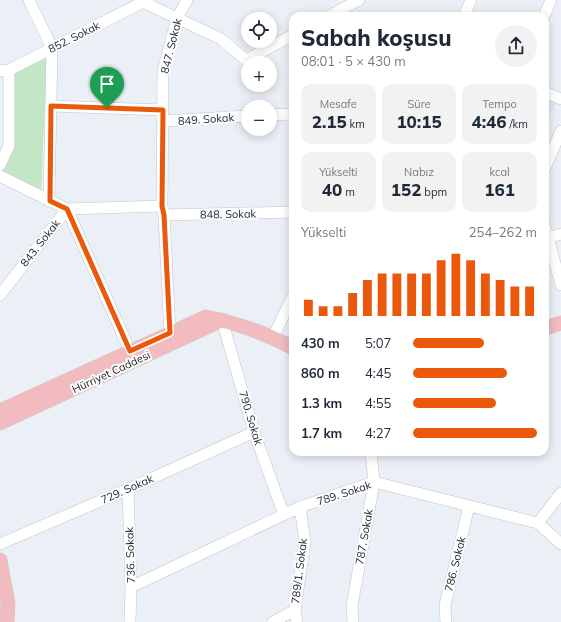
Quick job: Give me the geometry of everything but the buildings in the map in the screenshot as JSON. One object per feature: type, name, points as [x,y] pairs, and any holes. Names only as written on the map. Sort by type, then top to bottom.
[{"type":"main road","name":"Hürriyet Caddesi","points":[[1,420],[130,351],[206,316],[273,337],[289,346]]},
{"type":"main road","name":"Hürriyet Caddesi","points":[[1,420],[222,320]]},
{"type":"main road","points":[[549,327],[561,323]]},
{"type":"main road","points":[[0,560],[8,604],[7,622]]},
{"type":"street","points":[[29,0],[52,48],[50,201]]},
{"type":"street","name":"847. Sokak","points":[[170,333],[163,210],[163,70],[177,18],[187,0]]},
{"type":"street","points":[[466,12],[471,0]]},
{"type":"street","points":[[546,12],[551,0]]},
{"type":"street","points":[[145,1],[220,39],[246,60],[289,37]]},
{"type":"street","name":"852. Sokak","points":[[4,70],[52,48],[145,1]]},
{"type":"street","points":[[336,12],[355,1]]},
{"type":"street","points":[[0,165],[9,146],[4,70]]},
{"type":"street","points":[[549,94],[561,99]]},
{"type":"street","points":[[51,106],[163,110]]},
{"type":"street","points":[[277,114],[289,114]]},
{"type":"street","name":"849. Sokak","points":[[163,121],[241,116]]},
{"type":"street","points":[[549,159],[561,131]]},
{"type":"street","points":[[0,176],[67,209],[130,351]]},
{"type":"street","name":"843. Sokak","points":[[2,290],[67,209],[163,210]]},
{"type":"street","name":"848. Sokak","points":[[163,210],[289,212]]},
{"type":"street","points":[[549,238],[561,234]]},
{"type":"street","points":[[549,242],[561,285]]},
{"type":"street","points":[[273,337],[289,304]]},
{"type":"street","name":"790. Sokak","points":[[222,320],[254,432],[284,515]]},
{"type":"street","name":"729. Sokak","points":[[0,544],[128,489],[254,432]]},
{"type":"street","name":"787. Sokak","points":[[353,622],[352,606],[374,482],[371,456]]},
{"type":"street","name":"789. Sokak","points":[[131,587],[300,507],[374,482],[538,523],[561,544]]},
{"type":"street","name":"736. Sokak","points":[[128,489],[131,587],[130,622]]},
{"type":"street","points":[[538,523],[561,493]]},
{"type":"street","name":"786. Sokak","points":[[446,622],[445,606],[469,506]]},
{"type":"street","name":"789/1. Sokak","points":[[273,622],[295,610],[305,542],[300,507]]},
{"type":"street","points":[[295,610],[297,622]]},
{"type":"shaded area","points":[[549,101],[555,104],[549,117]]},
{"type":"green space","points":[[47,55],[41,193],[0,171],[10,147],[13,71]]},
{"type":"route","points":[[51,106],[107,108],[163,110],[162,206],[164,215],[170,333],[130,351],[67,209],[50,201],[51,106]]}]
